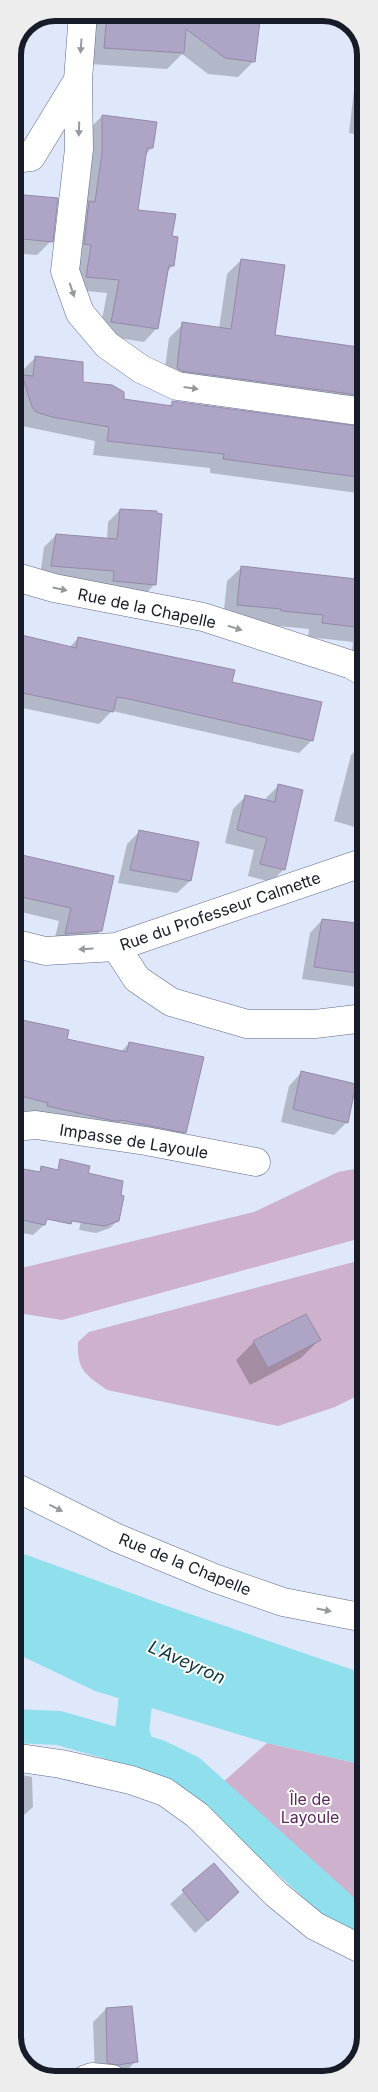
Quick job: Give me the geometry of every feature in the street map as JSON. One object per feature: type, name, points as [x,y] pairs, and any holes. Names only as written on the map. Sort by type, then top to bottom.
[{"type":"street","points":[[82,21],[78,80],[79,149],[66,272],[80,314],[107,345],[141,369],[177,386],[356,411]]},
{"type":"street","points":[[21,158],[31,157],[78,80]]},
{"type":"street","name":"Rue de la Chapelle","points":[[21,578],[54,588],[203,617],[356,668]]},
{"type":"street","name":"Rue du Professeur Calmette","points":[[21,945],[45,951],[116,947],[356,865]]},
{"type":"street","points":[[116,947],[137,979],[171,1002],[247,1024],[315,1024],[356,1019]]},
{"type":"street","name":"Impasse de Layoule","points":[[22,1127],[36,1125],[146,1141],[256,1162]]},
{"type":"street","name":"Rue de la Chapelle","points":[[22,1490],[116,1538],[214,1578],[283,1602],[357,1616]]},
{"type":"street","points":[[22,1759],[61,1764],[131,1780],[166,1792],[197,1815],[276,1894],[315,1926],[357,1947]]},
{"type":"green space","points":[[357,1169],[357,1239],[62,1320],[22,1314],[22,1268],[254,1212],[338,1172]]},
{"type":"green space","points":[[357,1261],[357,1396],[335,1407],[278,1426],[107,1390],[88,1375],[81,1366],[78,1342],[89,1332]]},
{"type":"green space","name":"Île de Layoule","points":[[267,1743],[357,1763],[357,1923],[212,1792]]},
{"type":"water","name":"L'Aveyron","points":[[22,1553],[164,1605],[357,1671],[357,1763],[267,1743],[95,1691],[22,1656]]},
{"type":"building","points":[[106,21],[260,21],[255,62],[225,58],[186,29],[184,53],[104,48]]},
{"type":"building","points":[[102,115],[157,122],[153,148],[147,148],[138,210],[176,214],[172,236],[178,237],[174,266],[169,265],[158,329],[111,322],[119,280],[86,277],[91,245],[84,244],[89,201],[95,202],[102,153]]},
{"type":"building","points":[[21,195],[58,198],[53,242],[21,239]]},
{"type":"building","points":[[241,259],[285,265],[275,335],[356,347],[356,395],[182,371],[177,368],[182,322],[231,329]]},
{"type":"building","points":[[35,356],[83,362],[83,382],[112,385],[124,392],[124,399],[172,406],[172,401],[356,426],[356,477],[223,459],[224,454],[107,441],[109,427],[52,417],[36,412],[32,407],[22,375],[33,376]]},
{"type":"building","points":[[120,509],[157,511],[157,513],[162,514],[156,585],[113,581],[114,571],[51,566],[56,534],[117,539]]},
{"type":"building","points":[[241,566],[356,579],[356,627],[322,623],[323,615],[237,605]]},
{"type":"building","points":[[21,635],[76,648],[78,637],[235,670],[232,682],[322,702],[313,741],[117,697],[113,712],[21,693]]},
{"type":"building","points":[[278,784],[303,790],[285,870],[260,864],[267,838],[237,830],[245,795],[275,802]]},
{"type":"building","points":[[139,830],[199,842],[191,881],[130,870]]},
{"type":"building","points":[[21,855],[114,876],[102,931],[65,934],[71,908],[21,897]]},
{"type":"building","points":[[322,919],[356,923],[356,973],[314,967]]},
{"type":"building","points":[[21,1020],[69,1030],[67,1039],[127,1052],[129,1042],[204,1057],[186,1133],[120,1120],[114,1121],[47,1106],[48,1103],[22,1096]]},
{"type":"building","points":[[301,1071],[356,1084],[348,1123],[293,1109]]},
{"type":"building","points":[[60,1159],[90,1166],[88,1173],[123,1181],[121,1195],[124,1196],[119,1221],[104,1226],[72,1221],[71,1224],[47,1219],[45,1225],[22,1220],[22,1169],[40,1172],[41,1166],[58,1170]]},
{"type":"building","points":[[306,1314],[321,1340],[268,1368],[253,1341]]},
{"type":"building","points":[[214,1863],[239,1892],[208,1921],[182,1890]]},
{"type":"building","points":[[132,2006],[138,2062],[117,2065],[107,2063],[106,2008]]},
{"type":"waterway","points":[[135,1704],[132,1732],[138,1750]]},
{"type":"waterway","points":[[22,1726],[59,1728],[157,1756],[190,1772],[357,1923]]}]
